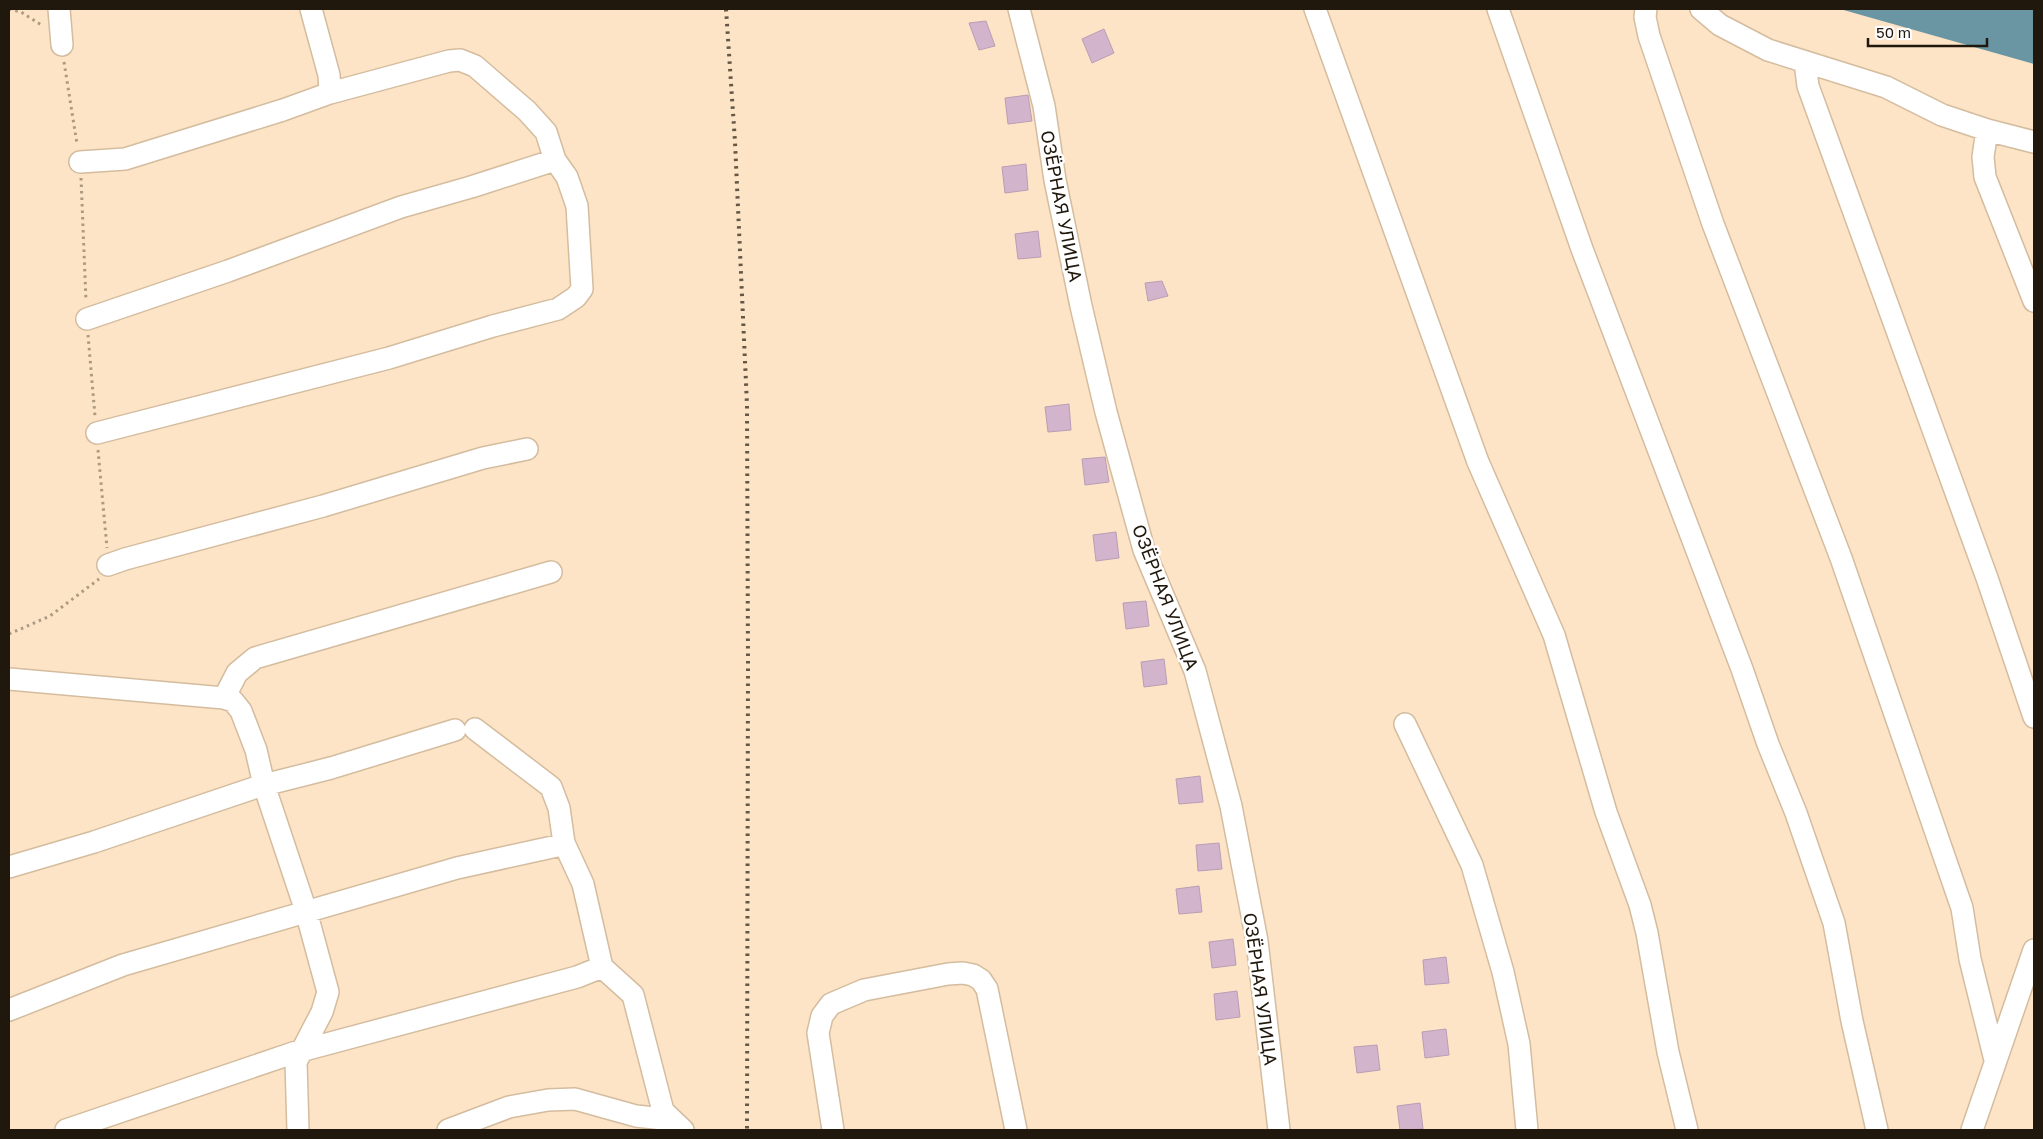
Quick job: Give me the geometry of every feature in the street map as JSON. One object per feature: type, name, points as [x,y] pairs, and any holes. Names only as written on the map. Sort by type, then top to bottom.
[{"type":"street","points":[[59,9],[62,44]]},
{"type":"street","points":[[311,9],[328,75],[330,93]]},
{"type":"street","name":"ОЗЁРНАЯ УЛИЦА","points":[[1019,9],[1044,106],[1055,180],[1081,306],[1106,412],[1144,550],[1195,671],[1231,806],[1257,941],[1279,1130]]},
{"type":"street","points":[[1315,9],[1478,462],[1554,635],[1606,812],[1640,905],[1647,933],[1668,1052],[1687,1130]]},
{"type":"street","points":[[1498,9],[1582,249],[1742,669],[1768,744],[1796,813],[1834,923],[1852,1021],[1877,1130]]},
{"type":"street","points":[[1646,9],[1645,17],[1649,36],[1713,224],[1841,558],[1962,908],[1970,960],[1995,1060]]},
{"type":"street","points":[[1701,9],[1720,25],[1768,50],[1886,87],[1942,114],[1987,130],[2034,142]]},
{"type":"street","points":[[80,162],[124,158],[264,116],[330,93],[449,61],[460,60],[475,66],[527,111],[546,132],[555,160],[567,177],[577,206],[582,289],[576,297],[558,308],[389,358],[97,433]]},
{"type":"street","points":[[1805,62],[1808,86],[1987,578],[2034,717]]},
{"type":"street","points":[[1987,130],[1983,157],[1985,176],[2034,301]]},
{"type":"street","points":[[87,319],[228,271],[401,207],[555,160]]},
{"type":"street","points":[[108,565],[323,506],[482,458],[528,449]]},
{"type":"street","points":[[224,698],[237,673],[255,658],[551,572]]},
{"type":"street","points":[[9,679],[224,698],[233,701],[241,711],[256,750],[264,785],[306,911],[328,992],[322,1012],[296,1062],[298,1130]]},
{"type":"street","points":[[1405,724],[1472,865],[1503,972],[1519,1044],[1527,1130]]},
{"type":"street","points":[[9,866],[94,842],[264,785],[465,730],[550,787],[559,808],[564,843],[583,884],[602,967],[633,995],[658,1096],[663,1110],[677,1125]]},
{"type":"street","points":[[9,1010],[123,965],[458,868],[557,846]]},
{"type":"street","points":[[1972,1130],[2034,950]]},
{"type":"street","points":[[66,1130],[138,1104],[302,1050],[577,976],[602,967]]},
{"type":"street","points":[[833,1130],[818,1033],[822,1016],[831,1004],[864,990],[963,973],[973,975],[981,980],[987,989],[1016,1130]]},
{"type":"street","points":[[448,1130],[509,1107],[548,1100],[575,1098],[636,1116],[677,1125]]},
{"type":"water","points":[[1840,9],[2034,9],[2034,64]]},
{"type":"building","points":[[986,21],[995,46],[979,50],[969,23]]},
{"type":"building","points":[[1104,29],[1114,53],[1092,63],[1082,39]]},
{"type":"building","points":[[1028,95],[1032,121],[1008,124],[1005,98]]},
{"type":"building","points":[[1026,164],[1028,190],[1005,193],[1002,167]]},
{"type":"building","points":[[1038,231],[1041,257],[1018,259],[1015,234]]},
{"type":"building","points":[[1162,281],[1168,296],[1148,301],[1145,283]]},
{"type":"building","points":[[1069,404],[1071,430],[1048,432],[1045,407]]},
{"type":"building","points":[[1105,457],[1109,482],[1085,485],[1082,459]]},
{"type":"building","points":[[1116,532],[1119,558],[1096,561],[1093,535]]},
{"type":"building","points":[[1146,601],[1149,626],[1126,629],[1123,603]]},
{"type":"building","points":[[1164,659],[1167,684],[1144,687],[1141,662]]},
{"type":"building","points":[[1200,776],[1203,802],[1179,804],[1176,779]]},
{"type":"building","points":[[1219,843],[1222,869],[1198,871],[1196,845]]},
{"type":"building","points":[[1199,886],[1202,912],[1179,914],[1176,889]]},
{"type":"building","points":[[1233,939],[1236,965],[1212,968],[1209,942]]},
{"type":"building","points":[[1446,957],[1449,983],[1425,985],[1423,960]]},
{"type":"building","points":[[1237,991],[1240,1017],[1216,1020],[1214,994]]},
{"type":"building","points":[[1446,1029],[1449,1055],[1425,1058],[1422,1032]]},
{"type":"building","points":[[1377,1045],[1380,1070],[1357,1073],[1354,1047]]},
{"type":"building","points":[[1420,1103],[1423,1129],[1400,1130],[1397,1106]]},
{"type":"railway","points":[[726,9],[735,142],[747,405],[747,1130]]}]
